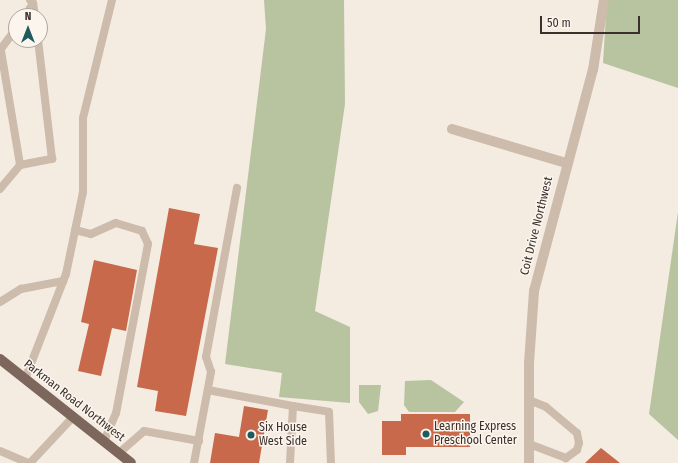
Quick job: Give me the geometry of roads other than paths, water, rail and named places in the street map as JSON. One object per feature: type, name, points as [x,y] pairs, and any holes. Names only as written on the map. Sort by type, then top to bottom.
[{"type":"main road","name":"Parkman Road Northwest","points":[[0,359],[131,463]]},
{"type":"street","name":"Coit Drive Northwest","points":[[529,463],[529,400],[534,291],[566,163],[593,70],[604,0]]},
{"type":"street","points":[[452,129],[566,163]]},
{"type":"lane","points":[[25,379],[63,282],[75,230],[83,192],[83,118],[112,0]]},
{"type":"lane","points":[[8,41],[1,51],[20,166]]},
{"type":"lane","points":[[0,189],[20,166],[52,159],[39,48]]},
{"type":"lane","points":[[194,463],[211,372],[206,357],[237,188]]},
{"type":"lane","points":[[75,230],[91,234],[116,223],[142,231],[148,244],[116,413],[104,441]]},
{"type":"lane","points":[[0,302],[21,289],[63,282]]},
{"type":"lane","points":[[208,390],[329,412],[331,463]]},
{"type":"lane","points":[[529,400],[546,407],[577,433],[579,443],[577,450],[566,458],[529,444]]},
{"type":"lane","points":[[290,463],[293,406]]},
{"type":"lane","points":[[0,451],[29,463],[74,417]]},
{"type":"lane","points":[[119,453],[144,431],[199,441]]},
{"type":"place","name":"Learning Express Preschool Center","points":[[426,434]]},
{"type":"place","name":"Six House West Side","points":[[251,435]]}]
